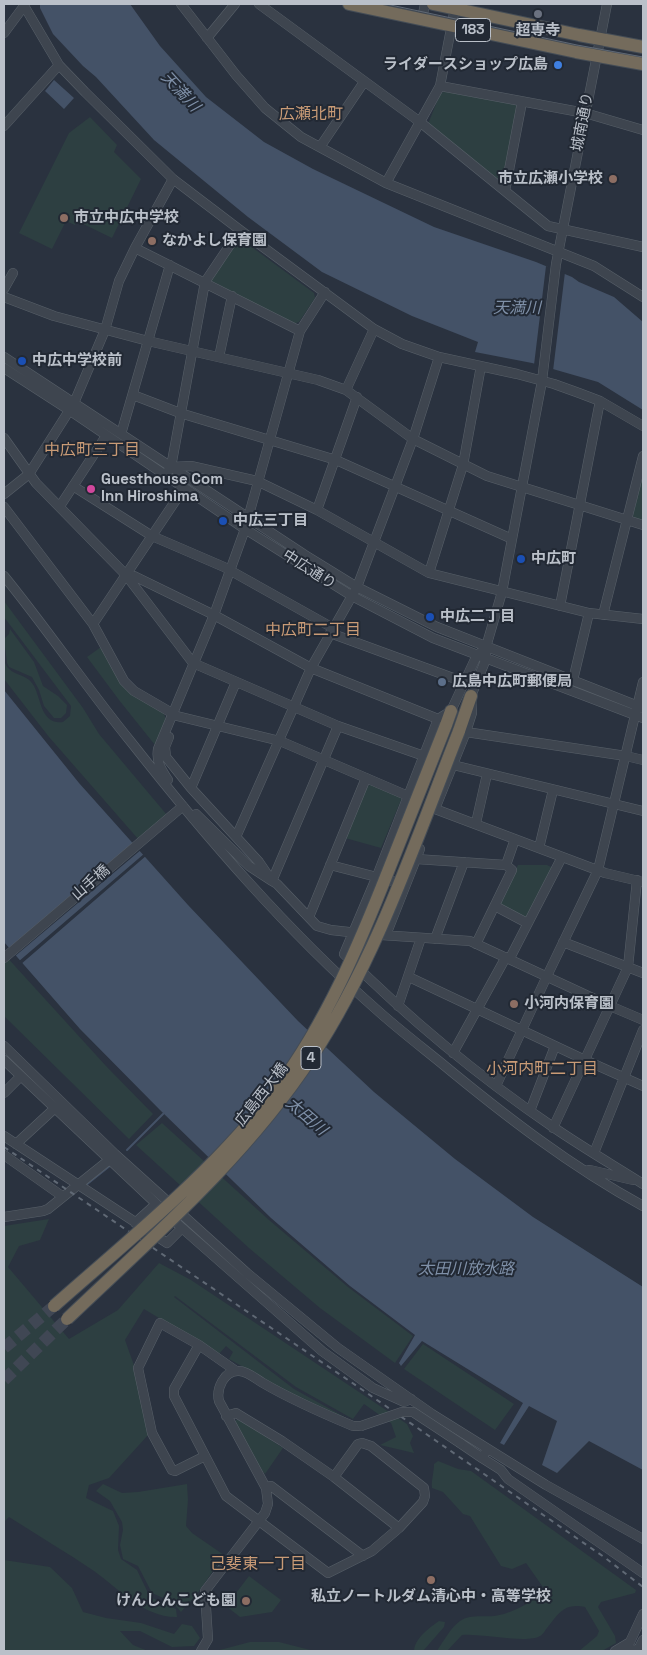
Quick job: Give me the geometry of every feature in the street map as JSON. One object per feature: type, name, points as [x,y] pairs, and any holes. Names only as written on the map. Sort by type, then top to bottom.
[{"type":"highway","name":"183","points":[[349,4],[596,56],[643,64]]},
{"type":"highway","name":"183","points":[[433,4],[643,47]]},
{"type":"highway","name":"4","points":[[462,731],[471,696]]},
{"type":"highway","name":"4","points":[[442,722],[451,711]]},
{"type":"highway","name":"広島西大橋","points":[[54,1306],[182,1192],[215,1160],[252,1120],[278,1087],[302,1050],[337,988],[366,927],[442,722]]},
{"type":"highway","name":"広島西大橋","points":[[67,1319],[235,1156],[286,1093],[312,1057],[348,994],[374,940],[462,731]]},
{"type":"street","points":[[181,4],[236,75],[265,108],[301,137],[386,183],[594,266],[643,297]]},
{"type":"street","points":[[207,38],[235,4]]},
{"type":"street","points":[[259,4],[420,122],[548,226],[643,247]]},
{"type":"street","points":[[422,19],[425,4]]},
{"type":"street","name":"城南通り","points":[[481,657],[502,592],[542,381],[555,269],[607,4]]},
{"type":"street","points":[[4,33],[24,5],[59,65],[173,179],[374,329],[402,344],[439,357],[542,381],[600,401],[643,426]]},
{"type":"street","points":[[386,183],[440,86],[454,8]]},
{"type":"street","points":[[4,126],[59,65]]},
{"type":"street","points":[[320,147],[364,82]]},
{"type":"street","points":[[440,86],[585,113],[643,130]]},
{"type":"street","points":[[505,191],[522,102]]},
{"type":"street","points":[[4,494],[29,474],[72,407],[105,330],[119,281],[173,179]]},
{"type":"street","points":[[165,476],[171,467],[205,282],[240,230]]},
{"type":"street","points":[[135,248],[300,331]]},
{"type":"street","points":[[122,434],[170,265]]},
{"type":"street","points":[[4,289],[13,273]]},
{"type":"street","points":[[272,881],[259,862],[191,788],[166,757],[165,747],[194,663],[214,615],[245,529],[300,331],[325,292]]},
{"type":"street","points":[[219,357],[232,296]]},
{"type":"street","points":[[4,297],[54,316],[105,330],[318,380],[346,390],[413,439],[487,476],[643,524]]},
{"type":"street","points":[[346,390],[374,329]]},
{"type":"street","points":[[4,357],[72,407],[122,434],[305,555],[357,587],[437,627],[574,680],[640,711]]},
{"type":"street","points":[[236,837],[311,668],[357,587],[413,439],[439,357]]},
{"type":"street","points":[[429,573],[463,465],[481,366]]},
{"type":"street","name":"中広通り","points":[[4,368],[72,407],[106,436],[165,476],[352,596],[433,638],[481,657],[640,711]]},
{"type":"street","points":[[133,395],[180,413],[336,460],[512,540]]},
{"type":"street","points":[[317,510],[357,397]]},
{"type":"street","points":[[560,606],[600,401]]},
{"type":"street","points":[[60,506],[106,436]]},
{"type":"street","points":[[4,438],[29,474],[126,575],[194,663],[338,726],[424,756]]},
{"type":"street","points":[[603,615],[643,456]]},
{"type":"street","points":[[171,467],[191,466],[258,482],[317,510],[429,573],[589,613],[643,619]]},
{"type":"street","points":[[74,486],[152,536],[230,571],[331,630],[464,682]]},
{"type":"street","points":[[92,624],[184,488]]},
{"type":"street","points":[[4,507],[92,624],[124,680],[134,691],[175,715],[280,741],[408,796]]},
{"type":"street","points":[[126,575],[134,576],[214,615],[311,668],[442,722],[424,756],[344,954],[398,1006],[453,1053],[496,1086],[554,1128],[642,1182]]},
{"type":"street","points":[[4,576],[181,807],[276,911],[376,1009],[484,1099],[585,1171],[643,1206]]},
{"type":"street","points":[[574,680],[589,613]]},
{"type":"street","points":[[451,711],[464,682],[481,657]]},
{"type":"street","points":[[471,696],[481,657]]},
{"type":"street","points":[[191,788],[236,682]]},
{"type":"street","points":[[496,1086],[598,870],[626,756],[640,711],[643,682]]},
{"type":"street","points":[[175,715],[158,749],[157,758],[158,765],[181,807],[198,816],[250,866],[277,884],[317,926],[331,930],[470,941],[643,1020]]},
{"type":"street","points":[[272,881],[322,759],[338,726]]},
{"type":"street","points":[[386,935],[435,808],[454,765],[462,731],[643,760]]},
{"type":"street","points":[[454,765],[643,811]]},
{"type":"street","points":[[476,823],[486,774]]},
{"type":"street","points":[[309,917],[366,778]]},
{"type":"street","points":[[539,848],[553,790]]},
{"type":"street","name":"山手橋","points":[[4,958],[181,807]]},
{"type":"street","points":[[435,808],[598,870],[640,881],[628,967],[554,1128]]},
{"type":"street","points":[[506,865],[515,839]]},
{"type":"street","points":[[453,1053],[508,958],[562,857]]},
{"type":"street","points":[[416,859],[506,865],[512,870],[476,944]]},
{"type":"street","points":[[435,938],[464,862]]},
{"type":"street","points":[[330,865],[407,884]]},
{"type":"street","points":[[495,906],[527,923]]},
{"type":"street","points":[[398,1006],[422,938]]},
{"type":"street","points":[[563,942],[643,973]]},
{"type":"street","points":[[409,977],[643,1086]]},
{"type":"street","points":[[594,1153],[643,1030]]},
{"type":"street","points":[[4,1046],[113,1157],[156,1204],[322,1351],[373,1388],[404,1402],[411,1399]]},
{"type":"street","points":[[530,1111],[555,1046]]},
{"type":"street","points":[[4,1060],[55,1108],[247,1273],[338,1348],[411,1399],[488,1449],[546,1485],[643,1539]]},
{"type":"street","points":[[4,1092],[20,1076]]},
{"type":"street","points":[[16,1144],[55,1108]]},
{"type":"street","points":[[4,1136],[167,1243],[182,1228]]},
{"type":"street","points":[[4,1155],[62,1196]]},
{"type":"street","points":[[4,1217],[43,1211],[78,1186],[113,1157]]},
{"type":"street","points":[[585,1171],[590,1170],[642,1182]]},
{"type":"street","points":[[135,1223],[156,1204]]},
{"type":"street","points":[[205,1456],[175,1471],[172,1470],[152,1433],[138,1368],[160,1323],[199,1345],[236,1371]]},
{"type":"street","points":[[199,1345],[174,1389],[174,1396],[226,1496],[328,1573],[372,1551],[399,1528],[423,1502],[425,1496],[424,1488],[378,1452],[362,1443],[358,1444],[334,1477]]},
{"type":"street","points":[[201,1651],[208,1639],[205,1591],[267,1508],[266,1488],[226,1416],[217,1395],[223,1380],[236,1371],[242,1371],[292,1400],[353,1426],[361,1426],[402,1412],[413,1412],[501,1470],[508,1479],[643,1573]]},
{"type":"street","points":[[226,1416],[236,1413],[282,1441],[334,1477],[399,1528]]},
{"type":"street","points":[[482,1458],[488,1449]]},
{"type":"street","points":[[266,1488],[272,1486],[363,1556]]},
{"type":"street","points":[[619,1650],[630,1642],[643,1614]]},
{"type":"street","points":[[619,1650],[640,1650],[643,1640]]},
{"type":"shaded area","points":[[447,90],[515,104],[518,108],[505,179],[500,181],[428,124],[440,94]]},
{"type":"shaded area","points":[[90,117],[117,145],[114,152],[141,179],[112,238],[77,221],[75,225],[66,221],[52,249],[19,233],[69,133]]},
{"type":"shaded area","points":[[237,239],[241,239],[314,293],[315,298],[299,322],[293,324],[212,281],[212,276]]},
{"type":"shaded area","points":[[643,473],[643,521],[634,518],[633,515]]},
{"type":"shaded area","points":[[4,601],[83,708],[99,734],[167,815],[139,840],[49,737],[4,679],[4,660],[10,670],[31,681],[43,710],[50,719],[56,722],[63,722],[70,716],[71,706],[4,617]]},
{"type":"shaded area","points":[[10,629],[34,662],[43,686],[67,705],[66,713],[61,718],[54,718],[44,706],[32,677],[9,667],[4,639],[9,634]]},
{"type":"shaded area","points":[[101,647],[121,682],[163,712],[166,719],[155,745],[87,657]]},
{"type":"shaded area","points":[[372,784],[400,796],[401,800],[381,848],[345,838],[366,787]]},
{"type":"shaded area","points":[[518,865],[547,865],[553,868],[528,918],[500,905],[499,902]]},
{"type":"shaded area","points":[[4,954],[106,1066],[153,1114],[129,1139],[4,1016]]},
{"type":"shaded area","points":[[162,1123],[269,1220],[348,1287],[413,1336],[395,1363],[320,1308],[249,1248],[136,1145]]},
{"type":"shaded area","points":[[49,1219],[40,1240],[19,1246],[8,1267],[69,1339],[118,1310],[159,1263],[191,1280],[407,1424],[413,1436],[410,1443],[414,1453],[380,1445],[396,1437],[391,1423],[364,1404],[353,1419],[296,1387],[175,1296],[294,1389],[350,1420],[293,1395],[229,1359],[233,1352],[226,1346],[219,1354],[144,1309],[125,1340],[135,1368],[149,1434],[109,1478],[89,1485],[86,1498],[113,1511],[119,1526],[118,1550],[121,1559],[137,1570],[150,1597],[176,1609],[177,1617],[165,1616],[143,1608],[94,1571],[9,1517],[4,1522],[4,1226]]},
{"type":"shaded area","points":[[423,1344],[514,1404],[495,1430],[404,1369]]},
{"type":"shaded area","points":[[236,1420],[240,1420],[283,1448],[265,1474],[235,1423]]},
{"type":"shaded area","points":[[438,1461],[458,1469],[471,1471],[636,1590],[635,1593],[601,1602],[598,1607],[615,1636],[616,1643],[602,1651],[579,1651],[597,1636],[599,1631],[585,1607],[572,1606],[563,1610],[555,1617],[542,1635],[534,1638],[514,1639],[462,1635],[447,1651],[437,1651],[453,1627],[464,1619],[507,1613],[528,1603],[545,1590],[526,1563],[512,1569],[501,1566],[470,1516],[463,1514],[443,1492],[432,1488],[434,1464]]},
{"type":"shaded area","points":[[103,1484],[122,1493],[187,1484],[186,1526],[192,1533],[224,1555],[197,1594],[181,1612],[172,1602],[152,1593],[138,1566],[123,1559],[120,1545],[123,1530],[122,1522],[110,1501],[96,1491]]},
{"type":"shaded area","points":[[4,1560],[50,1567],[72,1588],[83,1612],[106,1618],[141,1623],[174,1634],[182,1624],[192,1626],[200,1638],[194,1646],[172,1647],[140,1631],[120,1631],[133,1645],[148,1651],[4,1651]]},
{"type":"shaded area","points":[[249,1576],[281,1600],[272,1612],[240,1617],[226,1606]]},
{"type":"shaded area","points":[[439,1621],[445,1622],[444,1627],[423,1651],[414,1651],[420,1638]]},
{"type":"shaded area","points":[[250,1642],[279,1642],[314,1651],[216,1651]]},
{"type":"water","name":"天満川","points":[[40,4],[130,4],[160,46],[206,97],[264,142],[313,169],[434,227],[536,262],[614,297],[643,322],[643,410],[598,382],[532,363],[475,352],[478,342],[412,316],[322,272],[248,217],[154,140],[53,34],[40,8]]},
{"type":"water","points":[[54,80],[74,98],[64,109],[45,91]]},
{"type":"water","name":"太田川放水路","points":[[4,690],[79,783],[188,905],[298,1021],[374,1092],[455,1159],[533,1217],[643,1287],[643,1470],[589,1441],[557,1473],[542,1465],[557,1421],[529,1406],[504,1445],[500,1443],[523,1403],[422,1341],[401,1366],[399,1363],[415,1335],[350,1286],[271,1218],[80,1029],[4,942]]},
{"type":"pier","points":[[546,266],[565,272],[553,371],[534,365]]},
{"type":"pier","points":[[136,843],[142,849],[14,957],[9,952]]},
{"type":"pier","points":[[145,853],[147,855],[20,965],[18,962]]},
{"type":"waterway","points":[[127,1150],[164,1113]]},
{"type":"waterway","points":[[86,1185],[111,1165]]},
{"type":"tunnel","points":[[4,1348],[54,1306]]},
{"type":"tunnel","points":[[4,1380],[67,1319]]},
{"type":"tram line","points":[[386,4],[577,45],[643,57]]},
{"type":"railway","points":[[4,1147],[351,1382],[604,1557],[643,1587]]},
{"type":"place","name":"超専寺","points":[[538,14]]},
{"type":"place","name":"ライダースショップ広島","points":[[558,65]]},
{"type":"place","name":"市立広瀬小学校","points":[[613,179]]},
{"type":"place","name":"市立中広中学校","points":[[64,218]]},
{"type":"place","name":"なかよし保育園","points":[[152,241]]},
{"type":"place","name":"中広中学校前","points":[[22,361]]},
{"type":"place","name":"Guesthouse Com Inn Hiroshima","points":[[91,489]]},
{"type":"place","name":"中広三丁目","points":[[223,521]]},
{"type":"place","name":"中広町","points":[[521,559]]},
{"type":"place","name":"中広二丁目","points":[[430,617]]},
{"type":"place","name":"広島中広町郵便局","points":[[442,682]]},
{"type":"place","name":"小河内保育園","points":[[514,1004]]},
{"type":"place","name":"私立ノートルダム清心中・高等学校","points":[[431,1580]]},
{"type":"place","name":"けんしんこども園","points":[[246,1601]]},
{"type":"district","name":"広瀬北町","points":[[311,115]]},
{"type":"district","name":"中広町三丁目","points":[[92,451]]},
{"type":"district","name":"中広町二丁目","points":[[313,631]]},
{"type":"district","name":"小河内町二丁目","points":[[542,1070]]},
{"type":"district","name":"己斐東一丁目","points":[[258,1565]]},
{"type":"water label","name":"太田川","points":[[306,1117]]}]
